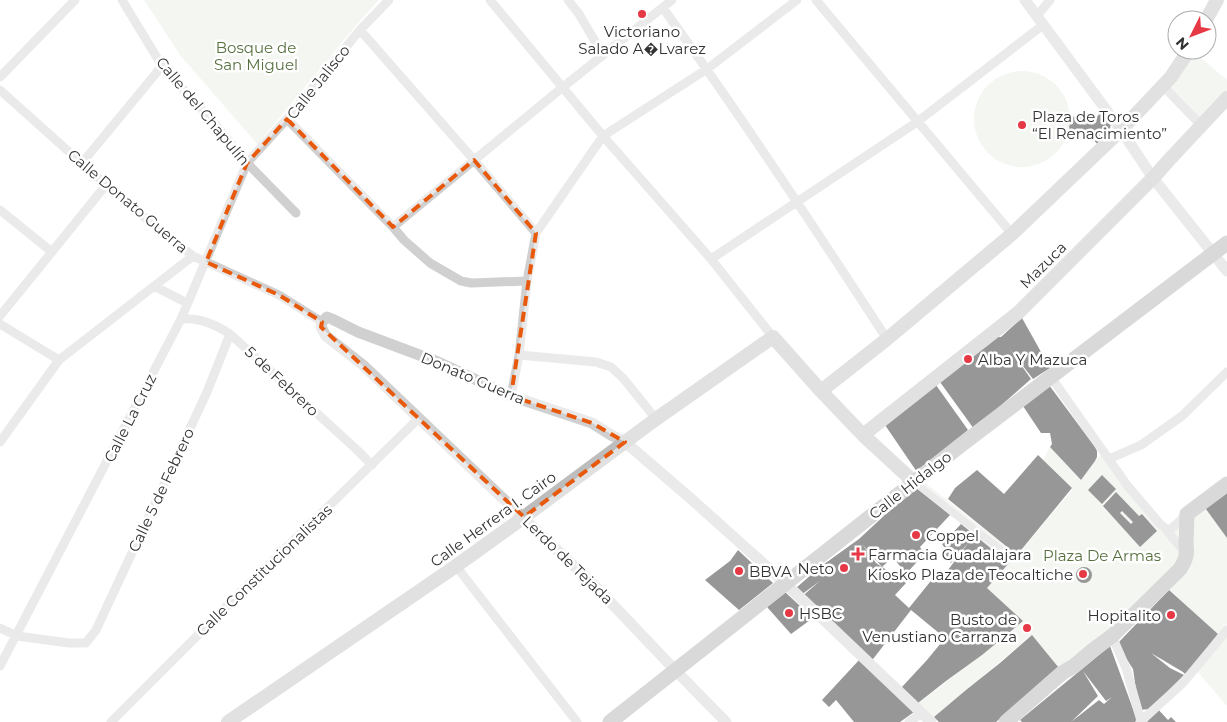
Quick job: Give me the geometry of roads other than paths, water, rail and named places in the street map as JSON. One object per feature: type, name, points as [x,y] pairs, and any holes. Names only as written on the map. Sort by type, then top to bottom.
[{"type":"main road","points":[[821,391],[887,339],[1012,234],[1121,130],[1171,77],[1182,60]]},
{"type":"main road","name":"Mazuca","points":[[863,435],[1019,312],[1153,178],[1227,98]]},
{"type":"main road","name":"Calle Hidalgo","points":[[610,722],[914,482],[1227,243]]},
{"type":"main road","points":[[773,337],[863,435],[914,482]]},
{"type":"main road","name":"Calle Herrera I. Cairo","points":[[228,722],[456,566],[656,419],[773,337]]},
{"type":"main road","points":[[1006,722],[1062,673],[1074,666],[1112,636],[1180,569],[1187,550],[1186,514],[1227,484]]},
{"type":"street","points":[[0,77],[75,0]]},
{"type":"street","name":"Calle del Chapulín","points":[[122,0],[162,66],[247,163],[296,213]]},
{"type":"street","name":"Calle Jalisco","points":[[247,163],[287,119],[360,30],[389,0]]},
{"type":"street","points":[[490,0],[603,136],[711,259],[773,337]]},
{"type":"street","points":[[568,0],[579,14],[603,55]]},
{"type":"street","points":[[393,227],[562,87],[672,0]]},
{"type":"street","points":[[511,396],[519,355],[527,280],[536,233],[603,136],[707,69],[797,0]]},
{"type":"street","points":[[816,0],[1012,234]]},
{"type":"street","points":[[1025,0],[1121,130],[1153,178],[1227,271]]},
{"type":"street","points":[[711,259],[918,122],[1040,21],[1050,0]]},
{"type":"street","points":[[663,8],[797,201],[887,339]]},
{"type":"street","points":[[360,30],[536,233]]},
{"type":"street","points":[[82,163],[162,66]]},
{"type":"street","points":[[1163,86],[1201,125]]},
{"type":"street","name":"Calle Donato Guerra","points":[[0,90],[106,185],[193,256],[279,295],[322,322]]},
{"type":"street","points":[[287,119],[404,240],[430,263],[461,281],[471,283],[527,280]]},
{"type":"street","name":"Calle La Cruz","points":[[0,666],[181,319],[247,163]]},
{"type":"street","points":[[0,316],[106,185]]},
{"type":"street","points":[[0,210],[52,252]]},
{"type":"street","points":[[0,442],[59,360],[193,256]]},
{"type":"street","points":[[154,286],[188,303]]},
{"type":"street","name":"Donato Guerra","points":[[322,322],[327,317],[332,318],[358,332],[438,362],[511,396],[592,423],[625,442],[785,584],[931,722]]},
{"type":"street","name":"5 de Febrero","points":[[181,319],[191,318],[214,324],[230,334],[372,465]]},
{"type":"street","name":"Lerdo de Tejada","points":[[322,322],[321,327],[326,336],[364,365],[524,517],[597,588],[726,722]]},
{"type":"street","points":[[0,324],[59,360]]},
{"type":"street","name":"Calle 5 de Febrero","points":[[16,636],[69,643],[86,643],[96,630],[207,392],[230,334]]},
{"type":"street","points":[[519,355],[596,362],[611,367],[623,378],[656,419]]},
{"type":"street","points":[[1109,459],[1141,445],[1182,416],[1227,372]]},
{"type":"street","points":[[1050,377],[1127,485],[1186,554]]},
{"type":"street","name":"Calle Constitucionalistas","points":[[111,722],[419,418]]},
{"type":"street","points":[[914,482],[1013,559]]},
{"type":"street","points":[[1168,532],[1186,514]]},
{"type":"street","points":[[456,566],[577,722]]},
{"type":"street","points":[[0,628],[16,636]]},
{"type":"street","points":[[1112,636],[1126,668],[1140,722],[1183,683],[1227,630]]},
{"type":"street","points":[[908,722],[922,713]]},
{"type":"place","name":"Victoriano Salado A�Lvarez","points":[[642,14]]},
{"type":"place","name":"Plaza de Toros “El Renacimiento”","points":[[1022,125]]},
{"type":"place","name":"Alba Y Mazuca","points":[[968,359]]},
{"type":"place","name":"Coppel","points":[[916,535]]},
{"type":"place","name":"Farmacia Guadalajara","points":[[858,554]]},
{"type":"place","name":"Neto","points":[[844,568]]},
{"type":"place","name":"BBVA","points":[[739,571]]},
{"type":"place","name":"Kiosko Plaza de Teocaltiche","points":[[1083,574]]},
{"type":"place","name":"HSBC","points":[[789,613]]},
{"type":"place","name":"Hopitalito","points":[[1171,615]]},
{"type":"place","name":"Busto de Venustiano Carranza","points":[[1027,628]]},
{"type":"park label","name":"Bosque de San Miguel","points":[[256,56]]},
{"type":"park label","name":"Plaza De Armas","points":[[1102,555]]}]
